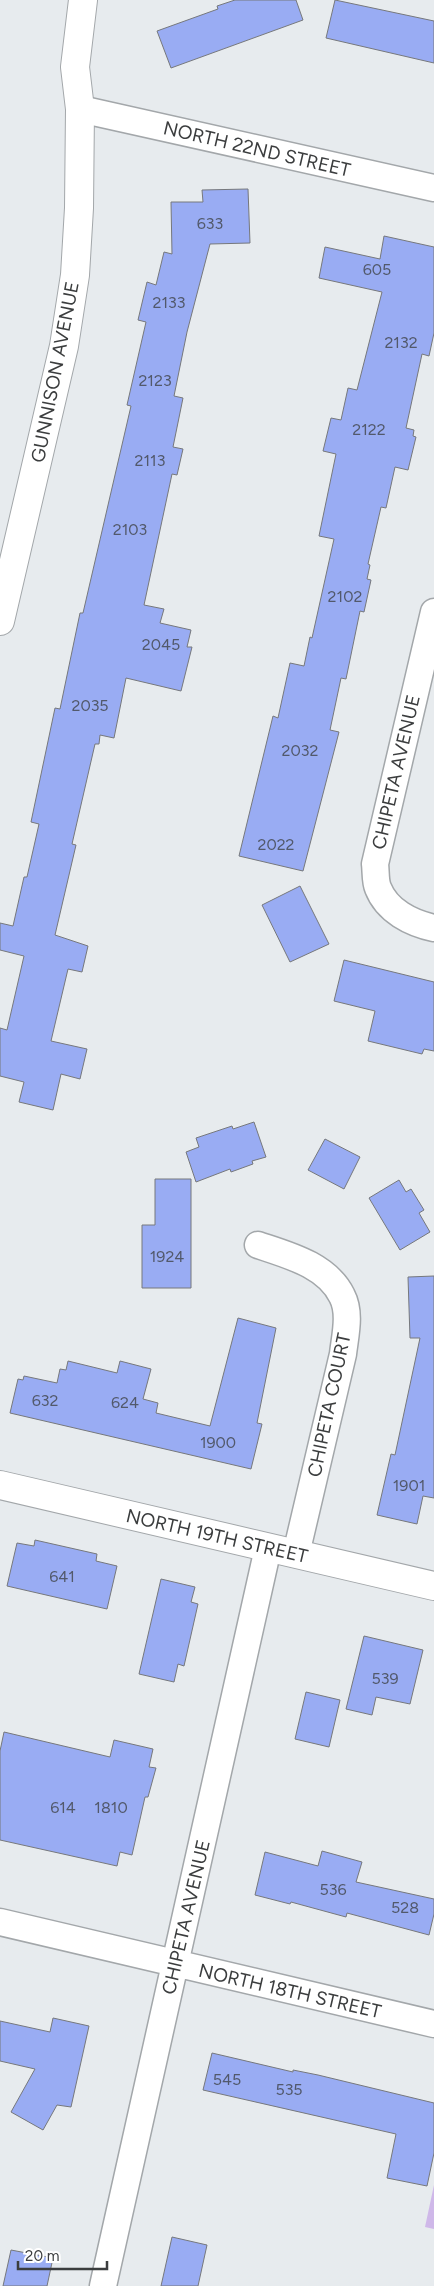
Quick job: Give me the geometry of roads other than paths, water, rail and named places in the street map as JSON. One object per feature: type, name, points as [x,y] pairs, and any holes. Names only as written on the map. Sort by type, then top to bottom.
[{"type":"street","name":"GUNNISON AVENUE","points":[[0,621],[64,346],[75,275],[79,208],[80,109],[75,67],[83,0]]},
{"type":"street","name":"NORTH 22ND STREET","points":[[80,109],[434,188]]},
{"type":"street","name":"CHIPETA AVENUE","points":[[434,612],[375,864],[377,887],[386,902],[402,916],[420,925],[434,928]]},
{"type":"street","name":"CHIPETA COURT","points":[[258,1245],[290,1255],[330,1279],[343,1297],[347,1322],[343,1354],[296,1554]]},
{"type":"street","name":"NORTH 19TH STREET","points":[[0,1485],[434,1586]]},
{"type":"street","name":"CHIPETA AVENUE","points":[[103,2286],[268,1548]]},
{"type":"street","name":"NORTH 18TH STREET","points":[[0,1922],[434,2024]]}]
